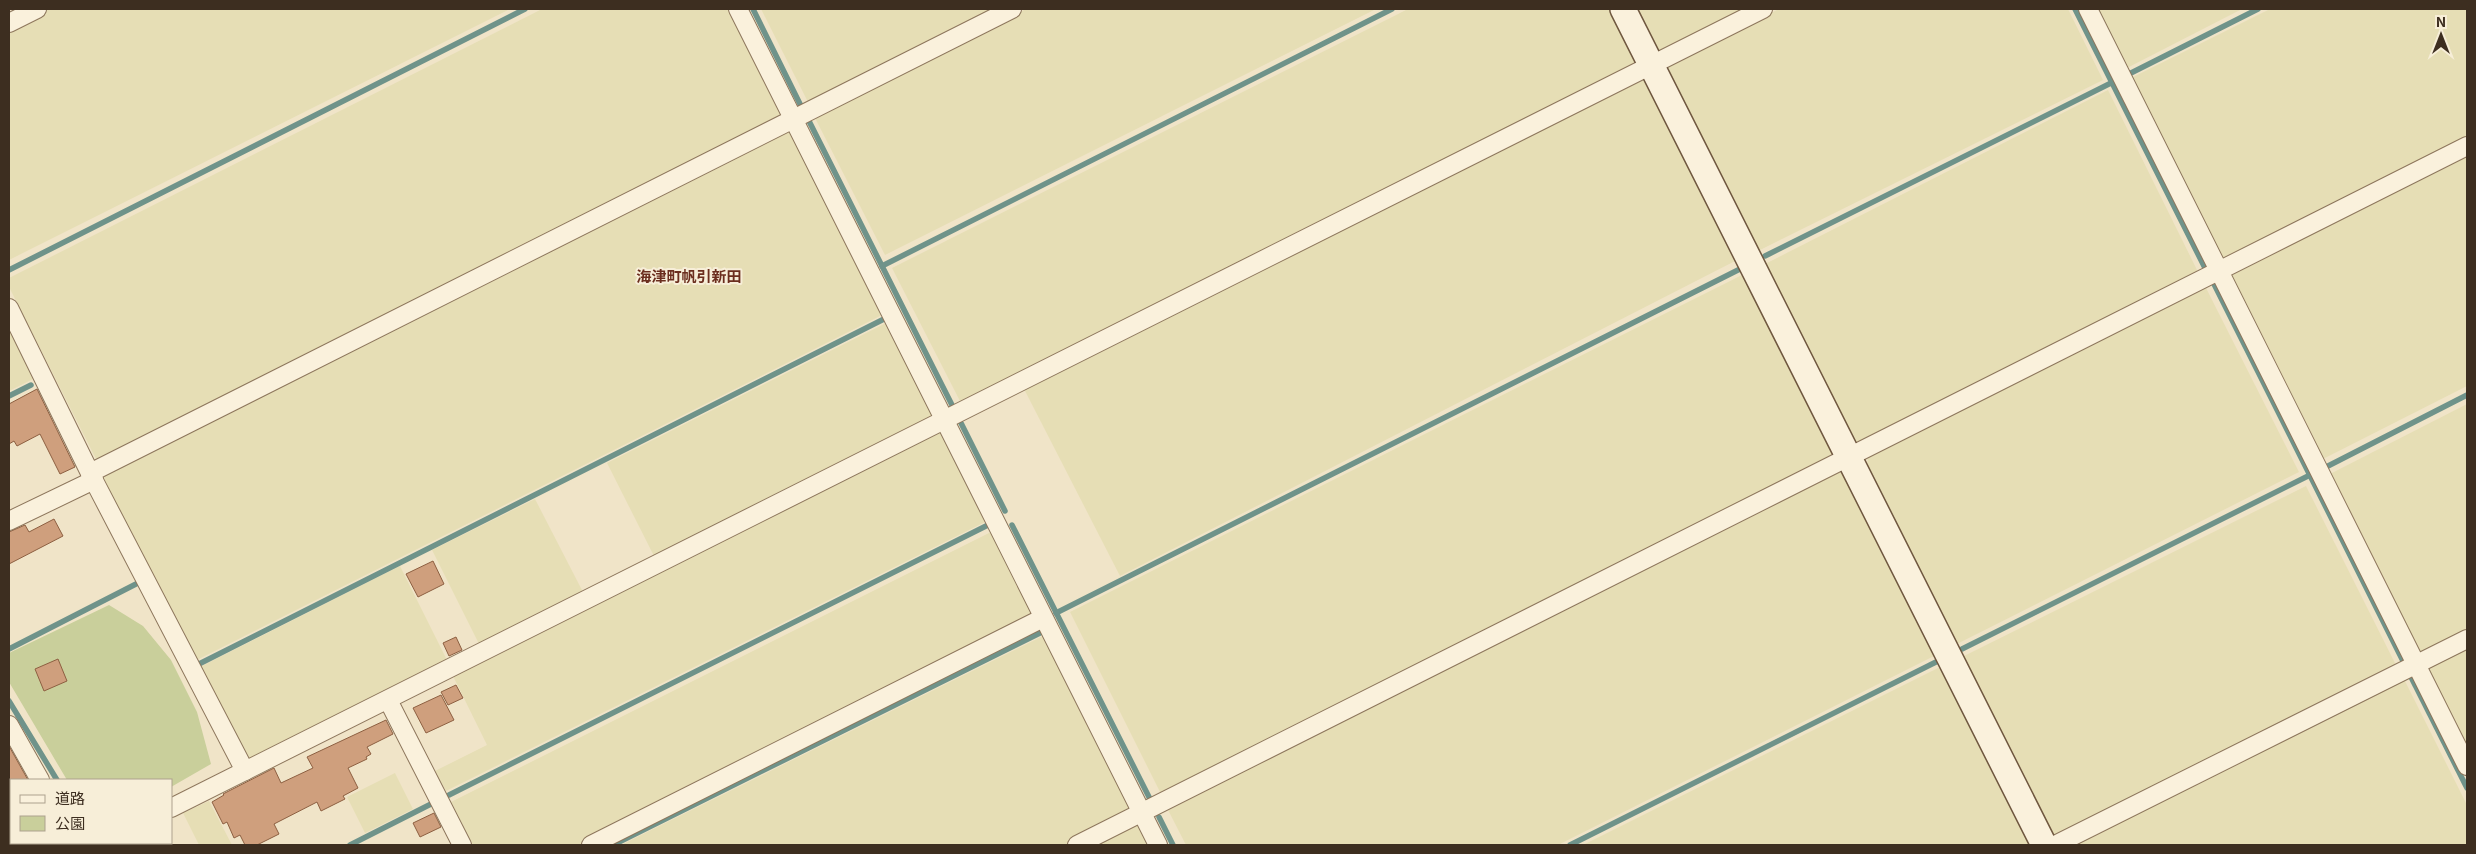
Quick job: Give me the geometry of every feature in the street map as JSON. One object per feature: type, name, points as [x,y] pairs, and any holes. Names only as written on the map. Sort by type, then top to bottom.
[{"type":"street","points":[[9,23],[37,9]]},
{"type":"street","points":[[738,9],[1158,845]]},
{"type":"street","points":[[9,521],[793,119],[1012,9]]},
{"type":"street","points":[[1623,9],[2044,845]]},
{"type":"street","points":[[172,807],[1763,9]]},
{"type":"street","points":[[2088,9],[2467,766]]},
{"type":"street","points":[[1077,845],[1849,455],[2467,146]]},
{"type":"street","points":[[9,308],[92,477],[244,771]]},
{"type":"street","points":[[591,845],[1043,618]]},
{"type":"street","points":[[2055,845],[2467,639]]},
{"type":"street","points":[[388,700],[462,845]]},
{"type":"street","points":[[9,725],[39,779]]},
{"type":"shaded area","points":[[48,9],[510,9],[9,260],[9,28]]},
{"type":"shaded area","points":[[542,9],[730,9],[782,111],[779,119],[97,461],[9,287],[9,278]]},
{"type":"shaded area","points":[[761,9],[1003,9],[810,106]]},
{"type":"shaded area","points":[[1026,9],[1376,9],[885,255],[814,116]]},
{"type":"shaded area","points":[[1408,9],[1614,9],[1637,53],[1632,68],[962,405],[892,268]]},
{"type":"shaded area","points":[[1636,9],[1749,9],[1665,51],[1656,49]]},
{"type":"shaded area","points":[[1779,9],[2068,9],[2103,80],[1758,251],[1666,70],[1668,64]]},
{"type":"shaded area","points":[[2095,9],[2242,9],[2125,69]]},
{"type":"shaded area","points":[[2270,9],[2467,9],[2467,139],[2229,259],[2218,258],[2129,79]]},
{"type":"shaded area","points":[[1638,80],[1648,80],[1739,259],[1120,576],[1023,387]]},
{"type":"shaded area","points":[[2108,90],[2199,274],[1865,443],[1855,443],[1765,264]]},
{"type":"shaded area","points":[[784,129],[793,130],[886,313],[195,661],[104,479],[106,471]]},
{"type":"shaded area","points":[[2467,152],[2467,386],[2321,460],[2229,279],[2231,269]]},
{"type":"shaded area","points":[[1746,273],[1834,447],[1828,462],[1163,798],[1070,612]]},
{"type":"shaded area","points":[[2203,282],[2299,472],[1955,645],[1867,468],[1868,454]]},
{"type":"shaded area","points":[[890,321],[935,410],[932,420],[655,558],[607,463]]},
{"type":"shaded area","points":[[9,326],[35,378],[9,391]]},
{"type":"shaded area","points":[[2467,404],[2467,633],[2428,653],[2416,650],[2328,475]]},
{"type":"shaded area","points":[[938,431],[947,435],[989,520],[446,791],[435,771],[487,745],[453,676]]},
{"type":"shaded area","points":[[1833,471],[1848,474],[1938,654],[1558,845],[1186,845],[1166,806]]},
{"type":"shaded area","points":[[2306,486],[2398,669],[2061,838],[2050,833],[1962,657]]},
{"type":"shaded area","points":[[535,499],[584,594],[480,646],[432,550]]},
{"type":"shaded area","points":[[993,531],[1032,610],[1030,619],[580,845],[473,845],[451,802]]},
{"type":"shaded area","points":[[400,566],[448,662],[252,760],[243,757],[198,668]]},
{"type":"shaded area","points":[[1047,634],[1133,803],[1130,814],[1067,845],[621,845]]},
{"type":"shaded area","points":[[2467,644],[2467,754],[2427,674],[2428,664]]},
{"type":"shaded area","points":[[1944,665],[2031,845],[1583,845]]},
{"type":"shaded area","points":[[2402,675],[2467,805],[2467,845],[2067,845]]},
{"type":"shaded area","points":[[395,773],[413,809],[365,833],[347,797]]},
{"type":"shaded area","points":[[209,801],[232,845],[199,845],[183,813]]},
{"type":"shaded area","points":[[1133,823],[1143,826],[1153,845],[1089,845]]},
{"type":"green space","points":[[109,605],[143,626],[171,660],[197,712],[211,764],[172,786],[172,779],[66,779],[9,682],[9,653]]},
{"type":"building","points":[[37,389],[75,467],[60,474],[40,434],[17,446],[14,441],[9,444],[9,404]]},
{"type":"building","points":[[54,519],[63,536],[9,564],[9,532],[25,525],[29,532]]},
{"type":"building","points":[[433,561],[444,584],[418,597],[406,574]]},
{"type":"building","points":[[456,637],[462,650],[449,656],[443,643]]},
{"type":"building","points":[[58,659],[67,681],[44,691],[35,669]]},
{"type":"building","points":[[456,685],[463,698],[448,705],[441,692]]},
{"type":"building","points":[[441,695],[454,720],[426,733],[413,708]]},
{"type":"building","points":[[386,720],[393,734],[367,747],[371,754],[366,757],[367,759],[348,768],[358,788],[343,796],[345,799],[321,811],[317,802],[274,824],[279,834],[257,845],[245,845],[240,835],[234,838],[227,822],[223,824],[212,802],[223,794],[274,768],[281,783],[313,768],[307,757]]},
{"type":"building","points":[[9,746],[27,779],[9,780]]},
{"type":"building","points":[[434,813],[441,827],[420,837],[413,823]]},
{"type":"waterway","points":[[9,270],[525,9]]},
{"type":"waterway","points":[[753,9],[802,108]]},
{"type":"waterway","points":[[882,266],[1392,9]]},
{"type":"waterway","points":[[2075,9],[2206,270]]},
{"type":"waterway","points":[[2129,74],[2258,9]]},
{"type":"waterway","points":[[1765,256],[2117,80]]},
{"type":"waterway","points":[[809,121],[953,407]]},
{"type":"waterway","points":[[1056,613],[1740,269]]},
{"type":"waterway","points":[[2213,282],[2404,663]]},
{"type":"waterway","points":[[197,665],[886,318]]},
{"type":"waterway","points":[[9,396],[31,385]]},
{"type":"waterway","points":[[2328,466],[2467,395]]},
{"type":"waterway","points":[[961,423],[1005,511]]},
{"type":"waterway","points":[[1962,649],[2312,474]]},
{"type":"waterway","points":[[449,795],[988,525]]},
{"type":"waterway","points":[[1012,525],[1151,801]]},
{"type":"waterway","points":[[9,649],[136,584]]},
{"type":"waterway","points":[[613,845],[1040,633]]},
{"type":"waterway","points":[[1570,845],[1938,661]]},
{"type":"waterway","points":[[2410,675],[2467,788]]},
{"type":"waterway","points":[[9,701],[56,779]]},
{"type":"waterway","points":[[350,845],[431,804]]},
{"type":"waterway","points":[[1159,817],[1173,845]]},
{"type":"district","name":"海津町帆引新田","points":[[689,275]]}]
